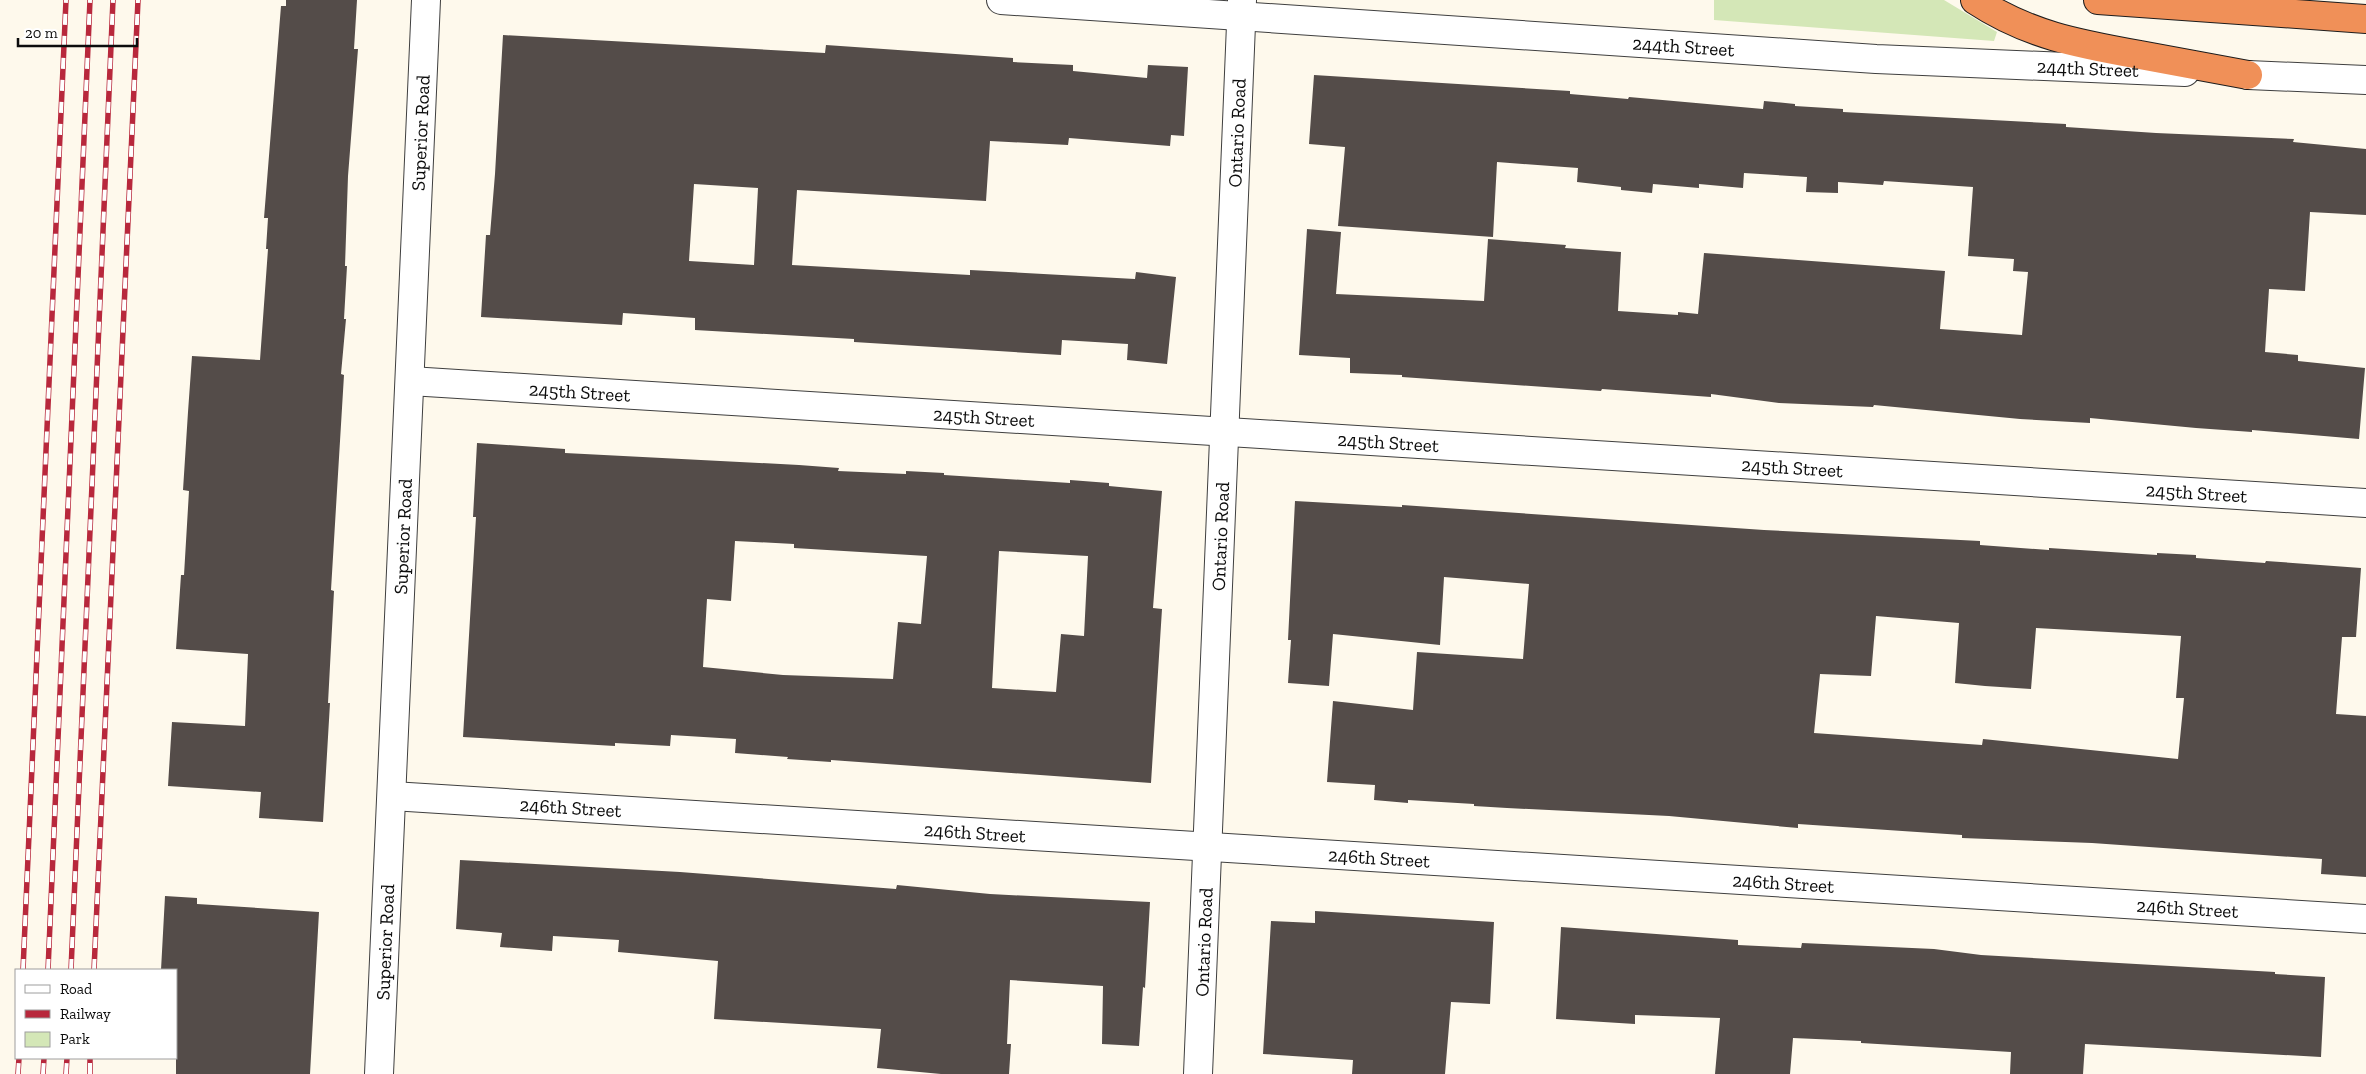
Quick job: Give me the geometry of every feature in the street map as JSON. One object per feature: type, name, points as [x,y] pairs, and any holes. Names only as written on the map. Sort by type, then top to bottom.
[{"type":"highway","points":[[1975,0],[2013,22],[2042,34],[2075,44],[2248,75]]},
{"type":"highway","points":[[2098,0],[2366,18]]},
{"type":"street","name":"Superior Road","points":[[379,1074],[426,0]]},
{"type":"street","name":"244th Street","points":[[1001,0],[1242,8],[1876,59],[2366,80]]},
{"type":"street","name":"Ontario Road","points":[[1198,1074],[1242,8]]},
{"type":"street","name":"245th Street","points":[[410,381],[1224,433],[2366,502]]},
{"type":"street","name":"246th Street","points":[[392,796],[2366,919]]},
{"type":"green space","points":[[1714,0],[1944,0],[1997,32],[1994,41],[1714,20]]},
{"type":"building","points":[[286,0],[357,0],[354,49],[358,49],[348,176],[345,266],[347,266],[344,319],[346,319],[341,374],[344,375],[331,590],[334,591],[323,822],[259,818],[261,792],[168,786],[172,722],[245,726],[248,654],[176,649],[181,575],[184,575],[189,491],[183,490],[192,356],[260,360],[268,249],[266,249],[268,218],[264,218],[281,6],[286,6]]},
{"type":"building","points":[[503,35],[825,53],[826,45],[1013,58],[1013,62],[1073,65],[1073,71],[1147,78],[1148,65],[1188,67],[1184,136],[1171,135],[1170,146],[1069,138],[1068,145],[990,141],[986,201],[797,190],[792,265],[970,275],[970,270],[1135,279],[1136,272],[1176,277],[1167,364],[1127,360],[1128,344],[1062,340],[1061,355],[854,342],[854,339],[695,330],[695,318],[623,313],[622,325],[481,317],[486,235],[490,235]],"holes":[[[694,184],[758,188],[754,265],[689,261]]]},
{"type":"building","points":[[1314,75],[1570,91],[1570,94],[1628,99],[1629,97],[1763,109],[1764,101],[1795,104],[1795,106],[1843,109],[1843,112],[2066,124],[2066,127],[2156,133],[2294,139],[2293,142],[2366,149],[2366,215],[2310,212],[2305,291],[2269,289],[2265,352],[2298,355],[2298,361],[2365,368],[2359,439],[2252,430],[2252,432],[2196,428],[2090,418],[2090,423],[2020,419],[1874,405],[1873,407],[1779,403],[1711,394],[1711,397],[1602,389],[1601,391],[1402,377],[1402,375],[1350,373],[1350,358],[1299,355],[1307,229],[1341,232],[1336,294],[1484,301],[1488,239],[1566,245],[1565,248],[1621,252],[1618,311],[1678,315],[1678,312],[1698,314],[1704,253],[1945,271],[1940,329],[2022,335],[2028,272],[2013,271],[2014,259],[1968,256],[1973,187],[1884,181],[1883,185],[1838,182],[1838,193],[1806,192],[1807,177],[1744,173],[1743,188],[1699,184],[1699,188],[1653,184],[1652,193],[1621,190],[1621,187],[1577,182],[1578,168],[1497,162],[1493,237],[1338,226],[1345,147],[1309,144]]},
{"type":"building","points":[[477,443],[565,449],[565,453],[799,465],[839,468],[838,471],[906,474],[906,471],[1070,483],[1070,480],[1109,483],[1109,486],[1162,491],[1153,608],[1162,609],[1151,783],[831,760],[831,762],[787,759],[788,757],[735,753],[736,739],[671,735],[670,746],[615,743],[615,746],[463,737],[476,517],[473,517]],"holes":[[[735,541],[794,544],[794,548],[927,556],[921,624],[898,622],[893,679],[783,675],[703,667],[707,599],[731,601]],[[999,551],[1088,556],[1084,636],[1061,634],[1056,692],[992,688]]]},
{"type":"building","points":[[1295,501],[1402,507],[1402,505],[1764,530],[1980,541],[1980,545],[2049,550],[2049,548],[2157,555],[2157,553],[2196,555],[2196,558],[2361,568],[2356,637],[2342,637],[2336,714],[2366,716],[2366,877],[2321,874],[2322,859],[2092,843],[1962,838],[1962,835],[1798,824],[1798,828],[1669,816],[1474,806],[1474,804],[1408,800],[1408,803],[1374,800],[1375,785],[1327,782],[1333,701],[1413,710],[1417,652],[1523,659],[1529,584],[1444,577],[1440,645],[1333,634],[1329,686],[1288,683],[1291,640],[1288,640]],"holes":[[[1876,616],[1959,623],[1955,683],[2031,689],[2036,628],[2181,636],[2176,698],[2184,698],[2178,759],[1983,739],[1982,745],[1814,733],[1820,674],[1871,676]]]},
{"type":"building","points":[[460,860],[680,872],[896,889],[897,885],[990,894],[1150,902],[1145,988],[1143,987],[1139,1046],[1102,1044],[1103,986],[1010,980],[1007,1044],[1011,1044],[1009,1074],[941,1074],[877,1068],[881,1029],[714,1019],[718,961],[618,952],[619,940],[553,936],[552,951],[500,947],[502,933],[456,929]]},
{"type":"building","points":[[165,896],[197,898],[197,904],[319,912],[310,1074],[176,1074],[176,1059],[178,1059],[178,969],[161,969]]},
{"type":"building","points":[[1315,911],[1494,922],[1490,1004],[1451,1002],[1445,1074],[1352,1074],[1353,1060],[1263,1054],[1271,921],[1315,923]]},
{"type":"building","points":[[1561,927],[1738,940],[1738,945],[1801,948],[1802,943],[1934,949],[1981,955],[2275,972],[2275,974],[2325,977],[2321,1057],[2085,1044],[2083,1074],[2010,1074],[2011,1052],[1793,1038],[1790,1074],[1715,1074],[1720,1018],[1635,1015],[1635,1024],[1556,1019]]},
{"type":"railway","points":[[23,969],[66,0]]},
{"type":"railway","points":[[48,969],[90,0]]},
{"type":"railway","points":[[71,969],[113,0]]},
{"type":"railway","points":[[94,969],[138,0]]},
{"type":"railway","points":[[18,1074],[19,1059]]},
{"type":"railway","points":[[43,1074],[44,1059]]},
{"type":"railway","points":[[66,1074],[67,1059]]},
{"type":"railway","points":[[90,1059],[90,1074]]}]
